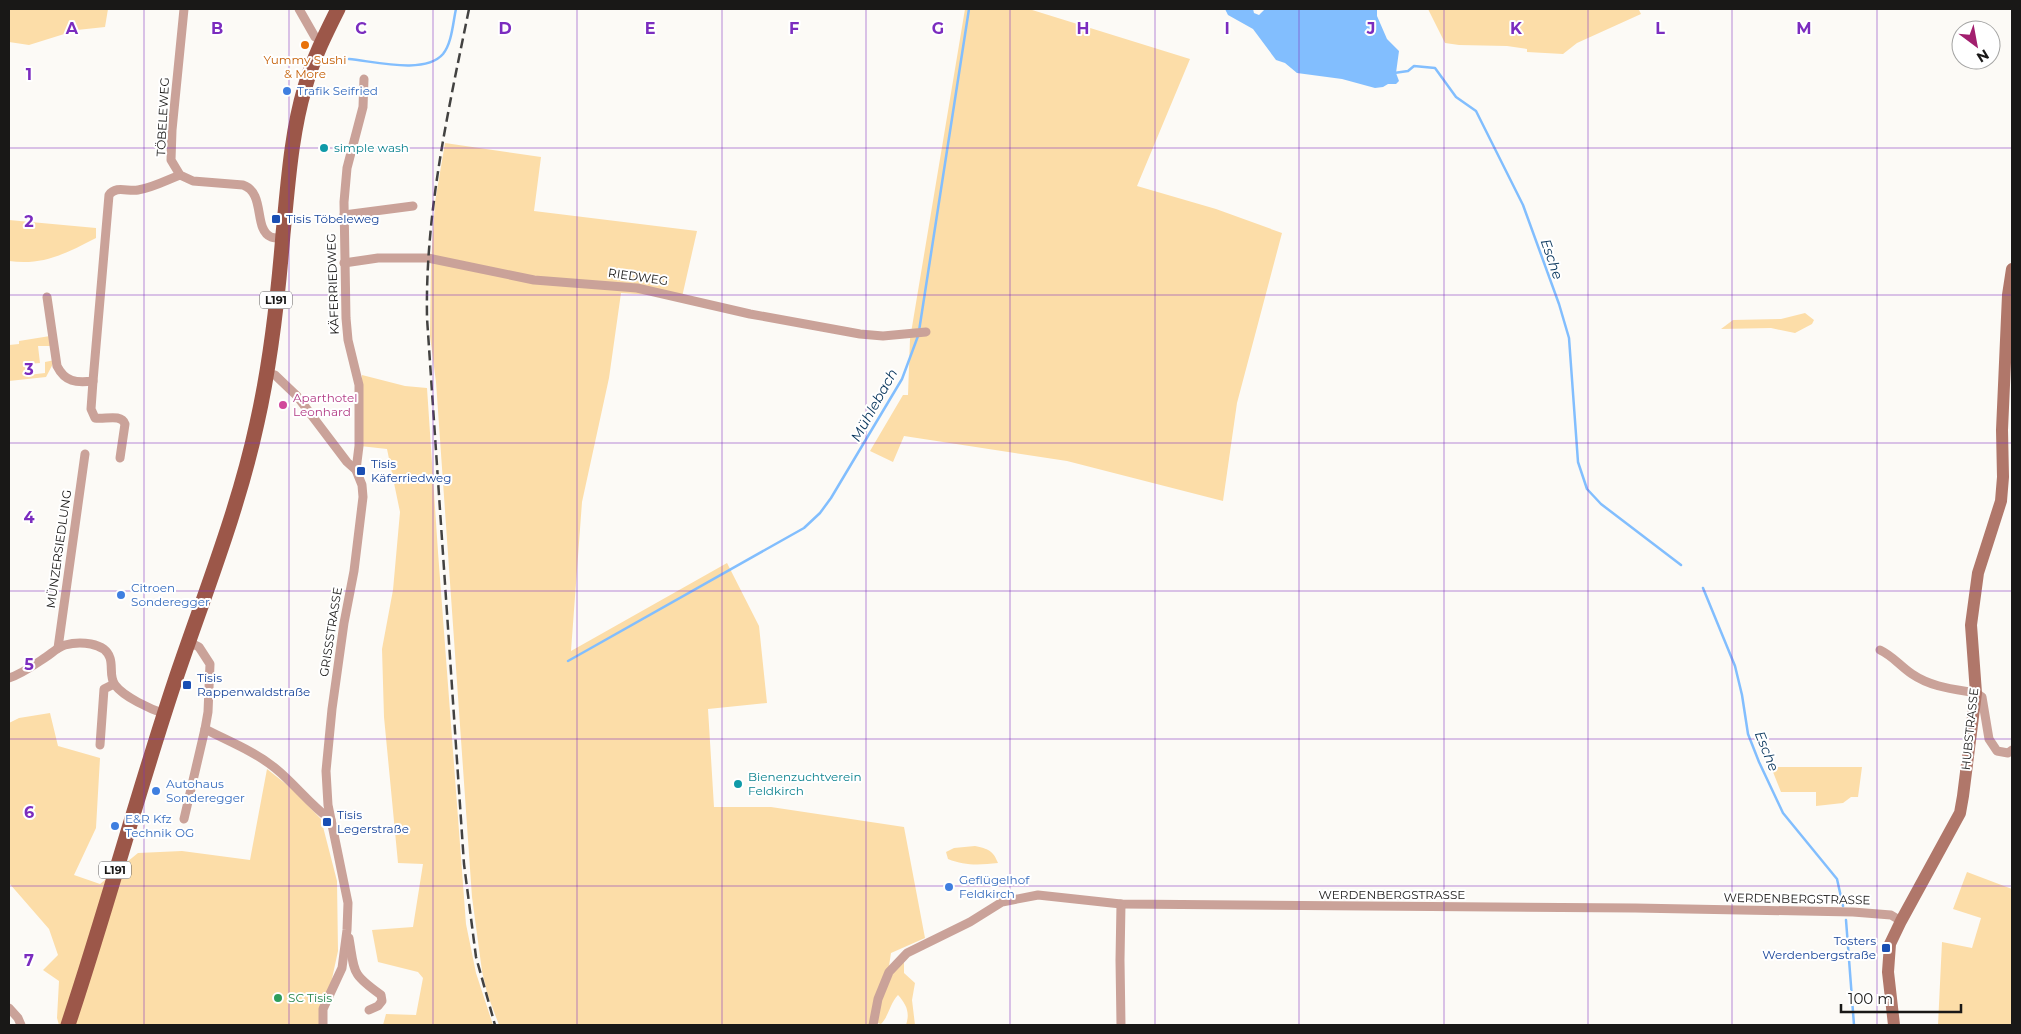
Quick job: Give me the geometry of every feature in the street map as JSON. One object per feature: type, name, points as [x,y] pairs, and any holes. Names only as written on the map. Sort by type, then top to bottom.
[{"type":"main road","name":"L191","points":[[68,1025],[165,714],[234,512],[254,436],[267,374],[290,165],[300,106],[305,86],[322,40],[338,9]]},
{"type":"street","name":"TÖBELEWEG","points":[[180,175],[171,160],[184,9]]},
{"type":"street","points":[[299,9],[315,37],[322,40]]},
{"type":"street","name":"KÄFERRIEDWEG","points":[[356,470],[359,446],[359,385],[348,334],[344,263],[344,215],[347,168],[363,107],[364,80]]},
{"type":"street","points":[[120,458],[125,424],[123,420],[119,418],[95,418],[91,409],[109,195],[111,192],[118,189],[139,190],[180,175],[192,181],[243,185],[250,188],[254,193],[264,230],[271,237],[283,239]]},
{"type":"street","points":[[344,215],[413,206]]},
{"type":"street","name":"RIEDWEG","points":[[344,263],[378,258],[428,258],[534,280],[637,288],[760,316],[860,334],[883,336],[921,333]]},
{"type":"street","name":"HUBSTRASSE","points":[[1894,1025],[1888,958],[1890,944],[1960,813],[1976,693],[1971,625],[1978,573],[2008,477],[2002,430],[2008,295],[2012,268]]},
{"type":"street","points":[[47,297],[57,366],[61,374],[68,380],[77,383],[93,381]]},
{"type":"street","name":"GRISSSTRASSE","points":[[267,374],[275,375],[297,396],[347,462],[356,470],[362,485],[354,571],[344,623],[326,771],[328,805],[348,903],[347,930],[342,968],[323,1009],[323,1025]]},
{"type":"street","name":"MÜNZERSIEDLUNG","points":[[58,648],[85,454]]},
{"type":"street","points":[[184,819],[208,712],[210,664],[199,647],[189,642]]},
{"type":"street","points":[[9,678],[31,667],[65,645],[80,643],[94,645],[105,650],[110,658],[114,684],[140,703],[165,714]]},
{"type":"street","points":[[1880,650],[1892,656],[1910,673],[1928,684],[1976,693],[1982,698],[1989,739],[1997,751],[2008,753],[2012,750]]},
{"type":"street","points":[[100,745],[104,690],[114,684]]},
{"type":"street","points":[[205,729],[262,758],[331,820]]},
{"type":"street","name":"WERDENBERGSTRASSE","points":[[873,1025],[878,999],[889,972],[907,953],[970,922],[1002,902],[1038,895],[1121,904],[1636,908],[1833,912],[1891,915],[1901,921]]},
{"type":"street","points":[[1121,904],[1121,1025]]},
{"type":"street","name":"GRISSSTRASSE","points":[[347,930],[354,971],[363,982],[381,994],[382,1001],[378,1006],[370,1010]]},
{"type":"street","points":[[9,1008],[18,1018],[21,1025]]},
{"type":"shaded area","points":[[9,9],[108,9],[105,27],[77,30],[29,45],[9,42]]},
{"type":"shaded area","points":[[965,9],[1029,9],[1190,59],[1137,186],[1216,209],[1282,233],[1237,403],[1223,501],[1067,461],[904,436],[893,462],[870,451],[903,395],[908,395],[910,339]]},
{"type":"shaded area","points":[[1428,9],[1641,9],[1639,10],[1641,14],[1577,43],[1563,54],[1527,52],[1527,49],[1507,46],[1445,43]]},
{"type":"shaded area","points":[[445,143],[541,157],[534,211],[697,231],[682,297],[621,293],[609,378],[582,502],[571,651],[727,563],[759,626],[767,703],[708,709],[714,807],[771,807],[904,827],[925,938],[891,953],[889,966],[904,962],[904,973],[915,983],[912,1000],[915,1025],[906,1025],[907,1009],[898,995],[881,1024],[874,1022],[872,1025],[499,1025],[487,993],[482,971],[472,897],[436,382],[430,336],[431,263],[435,202]]},
{"type":"shaded area","points":[[9,220],[96,228],[96,238],[65,253],[44,260],[33,262],[9,261]]},
{"type":"shaded area","points":[[1805,313],[1814,320],[1812,324],[1795,333],[1771,328],[1721,329],[1733,320],[1781,319]]},
{"type":"shaded area","points":[[50,336],[52,346],[38,346],[40,363],[27,364],[28,375],[45,373],[45,362],[55,360],[46,377],[9,381],[9,345],[19,344],[19,341]]},
{"type":"shaded area","points":[[362,375],[405,386],[427,388],[466,924],[476,973],[493,1025],[383,1025],[386,1014],[416,1015],[423,978],[418,972],[378,962],[372,930],[413,927],[423,864],[398,863],[384,717],[382,649],[393,590],[400,512],[387,449],[360,446]]},
{"type":"shaded area","points":[[50,713],[58,746],[100,758],[96,828],[74,875],[100,884],[138,853],[182,851],[250,860],[267,769],[291,788],[321,819],[337,881],[338,951],[322,1025],[59,1025],[57,1018],[59,981],[43,970],[58,955],[49,929],[9,883],[9,723],[19,718]]},
{"type":"shaded area","points":[[1771,767],[1862,767],[1858,797],[1851,797],[1843,803],[1816,806],[1816,792],[1781,792]]},
{"type":"shaded area","points":[[975,846],[989,851],[994,855],[998,863],[960,863],[948,859],[946,852],[954,848]]},
{"type":"shaded area","points":[[1967,872],[2012,889],[2012,1025],[1938,1025],[1942,942],[1972,948],[1981,918],[1953,909]]},
{"type":"water","points":[[1225,9],[1253,9],[1254,13],[1259,15],[1265,9],[1377,9],[1377,16],[1387,39],[1399,51],[1396,73],[1399,81],[1396,84],[1375,88],[1342,79],[1297,73],[1285,63],[1276,60],[1253,29],[1228,15]]},
{"type":"waterway","points":[[349,59],[398,65],[424,64],[435,60],[446,49],[452,32],[456,9]]},
{"type":"waterway","name":"Mühlebach","points":[[919,331],[969,9]]},
{"type":"waterway","name":"Esche","points":[[1394,73],[1408,71],[1414,66],[1435,68],[1456,97],[1476,111],[1523,205],[1559,304],[1569,338],[1578,462],[1587,489],[1601,504],[1681,565]]},
{"type":"waterway","name":"Mühlebach","points":[[568,661],[804,528],[820,513],[831,498],[902,379],[918,336]]},
{"type":"waterway","name":"Esche","points":[[1703,588],[1735,666],[1748,734],[1759,762],[1783,813],[1837,879],[1843,906]]},
{"type":"waterway","name":"Esche","points":[[1846,920],[1854,1025]]},
{"type":"railway","points":[[469,9],[439,163],[430,240],[427,318],[464,864],[476,957],[495,1025]]},
{"type":"place","name":"Yummy Sushi & More","points":[[305,45]]},
{"type":"place","name":"Trafik Seifried","points":[[287,91]]},
{"type":"place","name":"simple wash","points":[[324,148]]},
{"type":"place","name":"Tisis Töbeleweg","points":[[276,219]]},
{"type":"place","name":"Aparthotel Leonhard","points":[[283,405]]},
{"type":"place","name":"Tisis Käferriedweg","points":[[361,471]]},
{"type":"place","name":"Citroen Sonderegger","points":[[121,595]]},
{"type":"place","name":"Tisis Rappenwaldstraße","points":[[187,685]]},
{"type":"place","name":"Bienenzuchtverein Feldkirch","points":[[738,784]]},
{"type":"place","name":"Autohaus Sonderegger","points":[[156,791]]},
{"type":"place","name":"Tisis Legerstraße","points":[[327,822]]},
{"type":"place","name":"E&R Kfz Technik OG","points":[[115,826]]},
{"type":"place","name":"Geflügelhof Feldkirch","points":[[949,887]]},
{"type":"place","name":"Tosters Werdenbergstraße","points":[[1886,948]]},
{"type":"place","name":"SC Tisis","points":[[278,998]]}]
